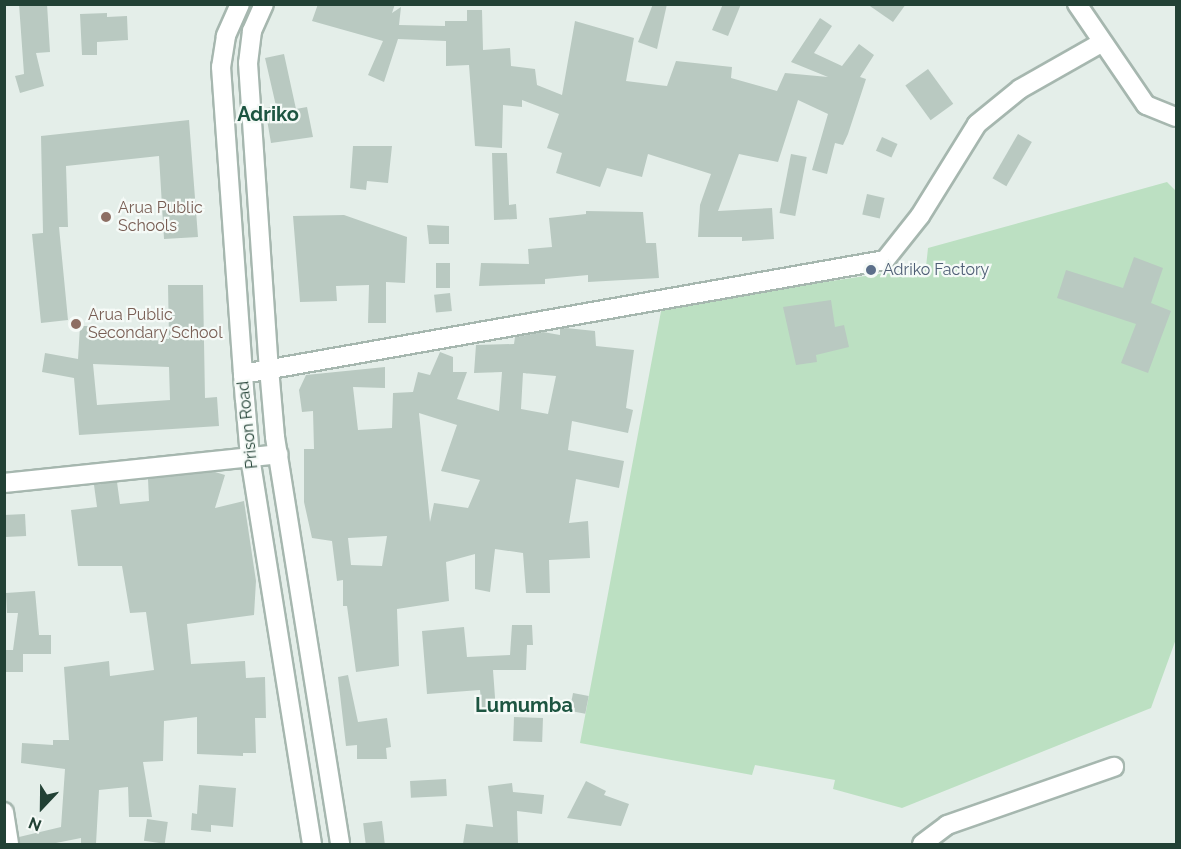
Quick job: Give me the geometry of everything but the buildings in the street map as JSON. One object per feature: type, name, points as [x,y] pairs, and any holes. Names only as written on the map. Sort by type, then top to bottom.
[{"type":"street","points":[[222,4],[232,21]]},
{"type":"street","name":"Prison Road","points":[[240,4],[226,36],[222,67],[250,457],[312,844]]},
{"type":"street","name":"Prison Road","points":[[264,4],[252,31],[248,63],[268,368],[278,454],[340,844]]},
{"type":"street","points":[[1077,4],[1101,43],[1146,105],[1176,117]]},
{"type":"street","points":[[243,374],[885,260],[920,216],[977,124],[1020,89],[1101,43]]},
{"type":"street","points":[[4,483],[278,454]]},
{"type":"street","points":[[922,844],[947,825],[1114,767]]},
{"type":"street","points":[[4,812],[9,844]]},
{"type":"green space","points":[[1167,182],[1176,191],[1176,639],[1151,708],[902,808],[833,789],[835,780],[755,765],[752,775],[580,743],[662,306],[926,267],[928,248]]},
{"type":"place","name":"Arua Public Schools","points":[[106,217]]},
{"type":"place","name":"Adriko Factory","points":[[871,270]]},
{"type":"place","name":"Arua Public Secondary School","points":[[76,324]]},
{"type":"district","name":"Adriko","points":[[268,114]]},
{"type":"district","name":"Lumumba","points":[[524,705]]}]
